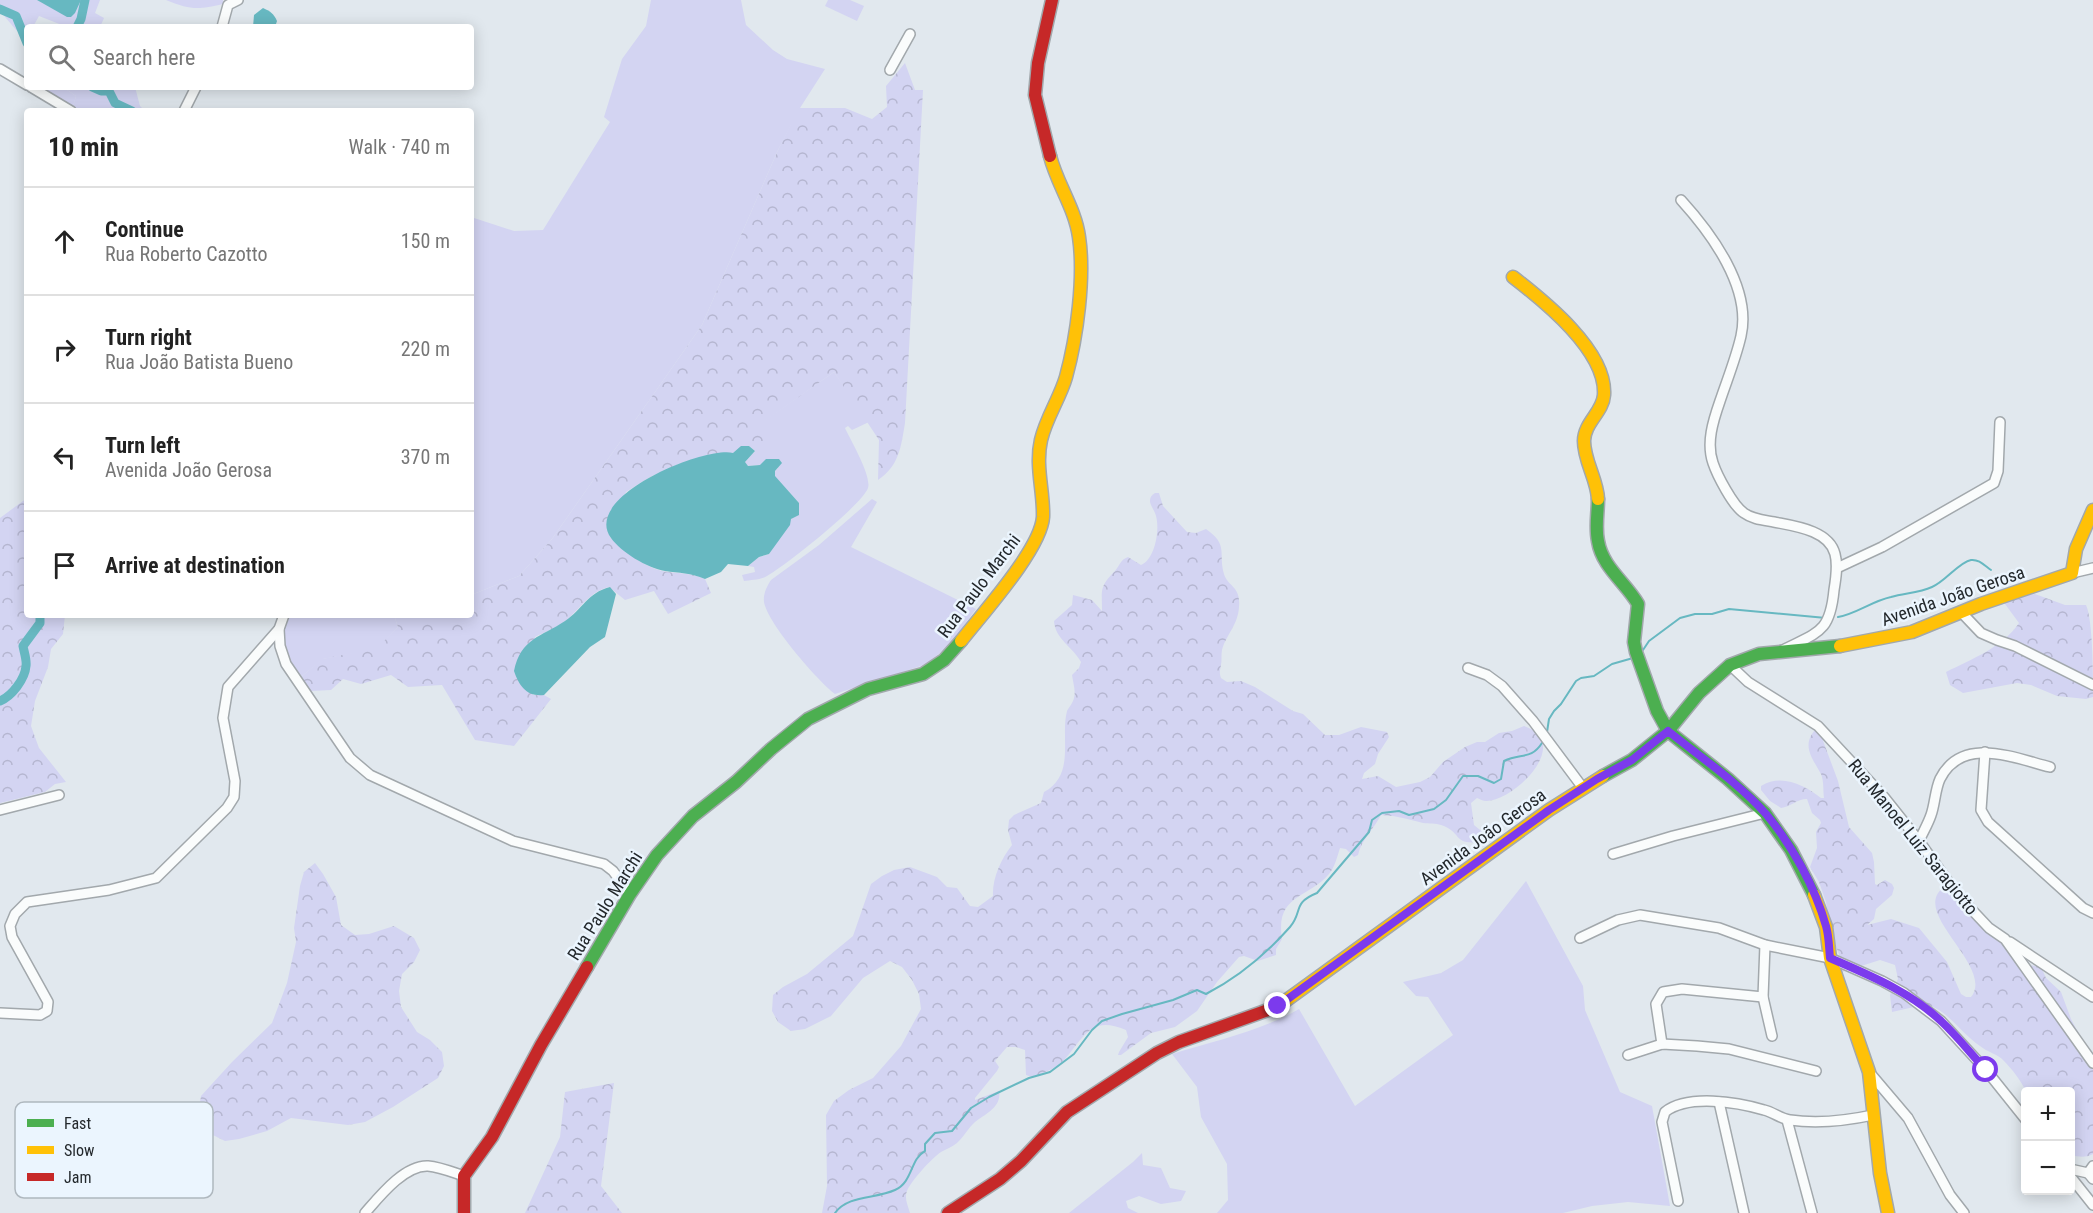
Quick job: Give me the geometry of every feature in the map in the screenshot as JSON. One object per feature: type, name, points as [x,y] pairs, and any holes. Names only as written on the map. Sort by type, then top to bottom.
[{"type":"street","points":[[223,24],[228,5],[238,0]]},
{"type":"street","name":"Rua Paulo Marchi","points":[[464,1176],[496,1129],[541,1045],[630,894],[657,855],[693,816],[808,719],[868,689],[923,674],[944,660],[956,648],[1025,559],[1040,534],[1043,518],[1039,466],[1041,440],[1066,378],[1074,340],[1081,278],[1079,237],[1072,208],[1049,154],[1035,95],[1040,52],[1052,0]]},
{"type":"street","points":[[890,70],[910,34]]},
{"type":"street","points":[[0,69],[24,83]]},
{"type":"street","points":[[36,90],[66,108]]},
{"type":"street","points":[[186,108],[194,90]]},
{"type":"street","points":[[1681,200],[1702,224],[1721,252],[1739,294],[1743,311],[1741,335],[1715,416],[1710,444],[1713,464],[1736,506],[1742,512],[1752,517],[1817,534],[1827,541],[1835,552],[1837,568],[1830,618],[1825,626],[1816,633],[1778,652]]},
{"type":"street","points":[[1513,277],[1538,296],[1569,327],[1598,369],[1602,381],[1603,404],[1588,426],[1584,441],[1598,496],[1596,534],[1603,555],[1638,603],[1634,642],[1654,704],[1668,731],[1728,779],[1765,813],[1791,850],[1812,889],[1826,927],[1830,958],[1869,1072],[1888,1213]]},
{"type":"street","points":[[1837,568],[1882,547],[1994,483],[1998,471],[2000,422]]},
{"type":"street","points":[[2093,510],[2074,560],[2072,573],[2093,568]]},
{"type":"street","name":"Avenida João Gerosa","points":[[948,1213],[1000,1179],[1021,1161],[1067,1112],[1092,1094],[1171,1046],[1278,1006],[1549,810],[1632,760],[1668,731],[1699,693],[1730,665],[1759,654],[1876,641],[1912,632],[1961,612],[2072,573]]},
{"type":"street","points":[[1961,612],[1981,633],[2015,646],[2093,685]]},
{"type":"street","points":[[0,1013],[40,1015],[47,1011],[48,1002],[12,937],[10,926],[15,914],[27,902],[109,890],[156,879],[227,808],[234,797],[235,781],[223,718],[228,687],[279,629],[283,618]]},
{"type":"street","points":[[279,629],[280,646],[286,664],[350,758],[362,770],[513,841],[604,864],[613,871],[630,894]]},
{"type":"street","name":"Rua Manoel Luiz Saragiotto","points":[[1730,665],[1748,682],[1818,726],[1884,797],[1957,894],[1989,928],[2005,939],[2093,1063]]},
{"type":"street","points":[[1468,668],[1486,675],[1502,686],[1533,721],[1583,788]]},
{"type":"street","points":[[1919,841],[1930,817],[1940,780],[1949,767],[1961,758],[1972,753],[1985,753],[2050,768]]},
{"type":"street","points":[[1985,753],[1981,810],[1988,822],[2083,908],[2093,913]]},
{"type":"street","points":[[0,810],[59,795]]},
{"type":"street","points":[[1613,854],[1765,813]]},
{"type":"street","points":[[1580,938],[1617,920],[1640,915],[1719,928],[1765,945],[1830,958],[1889,985],[1941,1021],[1986,1070],[2021,1115]]},
{"type":"street","points":[[2005,939],[2093,997]]},
{"type":"street","points":[[1765,945],[1763,997],[1772,1036]]},
{"type":"street","points":[[1662,1044],[1656,1004],[1663,992],[1682,989],[1763,997]]},
{"type":"street","points":[[1628,1055],[1662,1044],[1729,1049],[1816,1071]]},
{"type":"street","points":[[1869,1072],[1908,1118],[1950,1195],[1964,1213]]},
{"type":"street","points":[[1678,1201],[1662,1122],[1665,1112],[1677,1104],[1719,1102],[1764,1110],[1787,1120],[1828,1122],[1873,1115]]},
{"type":"street","points":[[1719,1102],[1744,1213]]},
{"type":"street","points":[[1787,1120],[1812,1213]]},
{"type":"street","points":[[365,1213],[384,1191],[404,1175],[424,1166],[464,1176],[464,1213]]},
{"type":"street","points":[[2075,1170],[2091,1173]]},
{"type":"street","points":[[2075,1182],[2093,1205]]},
{"type":"green space","points":[[0,0],[100,0],[95,13],[104,18],[101,24],[59,24],[39,16],[35,24],[24,24],[17,31],[0,11]]},
{"type":"green space","points":[[166,0],[223,0],[223,4],[194,8]]},
{"type":"green space","points":[[651,0],[741,0],[746,25],[773,50],[787,59],[825,69],[800,108],[778,150],[702,325],[552,539],[519,576],[474,594],[474,218],[514,231],[543,230],[610,122],[604,117],[622,59],[646,26]]},
{"type":"green space","points":[[828,0],[850,0],[864,6],[857,21],[825,6]]},
{"type":"green space","points":[[905,63],[915,90],[923,90],[905,423],[898,455],[891,469],[878,480],[879,440],[834,372],[762,423],[769,439],[755,451],[749,446],[734,453],[679,464],[650,477],[626,492],[610,537],[621,548],[648,566],[705,579],[711,593],[668,614],[654,591],[625,600],[609,587],[591,596],[564,622],[535,637],[533,695],[544,695],[551,699],[514,746],[475,740],[442,685],[408,687],[391,675],[361,684],[343,679],[331,690],[311,691],[301,677],[322,659],[377,648],[398,627],[395,618],[474,618],[474,594],[519,576],[552,539],[702,325],[778,150],[799,108],[845,108],[872,119],[887,107],[886,86]]},
{"type":"green space","points":[[44,90],[67,90],[76,96],[73,107]]},
{"type":"green space","points":[[67,90],[136,90],[142,108],[75,108],[73,107],[76,96]]},
{"type":"green space","points":[[834,372],[869,422],[852,430],[848,426],[845,428],[864,467],[868,488],[838,521],[790,560],[765,577],[744,581],[742,575],[755,572],[754,567],[748,566],[759,557],[769,554],[799,503],[774,476],[778,468],[748,466],[744,463],[755,451],[761,423]]},
{"type":"green space","points":[[1155,493],[1159,493],[1163,506],[1187,532],[1196,533],[1206,529],[1218,540],[1224,574],[1238,595],[1238,613],[1222,650],[1221,678],[1227,682],[1241,681],[1255,687],[1293,711],[1303,714],[1325,735],[1339,735],[1361,727],[1387,732],[1389,737],[1378,754],[1375,764],[1364,773],[1362,779],[1378,776],[1396,787],[1420,782],[1430,777],[1443,762],[1465,747],[1477,742],[1485,742],[1499,733],[1524,726],[1538,734],[1543,745],[1541,757],[1534,770],[1510,792],[1497,799],[1486,801],[1477,798],[1471,803],[1474,825],[1485,834],[1481,842],[1465,842],[1453,831],[1439,824],[1381,815],[1362,844],[1358,855],[1354,857],[1346,849],[1340,848],[1329,874],[1288,905],[1283,913],[1282,939],[1276,949],[1276,955],[1258,961],[1244,956],[1239,957],[1217,982],[1197,1011],[1175,1027],[1151,1033],[1118,1055],[1128,1037],[1126,1030],[1105,1025],[1097,1027],[1090,1030],[1058,1065],[1032,1077],[1026,1075],[1025,1050],[1007,1047],[995,1061],[999,1067],[997,1071],[975,1098],[975,1100],[999,1091],[998,1101],[992,1110],[973,1124],[957,1143],[937,1155],[917,1176],[906,1194],[910,1213],[822,1213],[827,1186],[826,1115],[834,1101],[849,1090],[873,1078],[901,1046],[921,1009],[919,994],[902,967],[890,961],[863,978],[831,1016],[805,1029],[791,1031],[778,1022],[772,1011],[773,995],[807,974],[853,936],[871,884],[894,870],[910,867],[937,877],[947,887],[957,888],[970,906],[978,907],[993,896],[998,869],[1012,845],[1008,830],[1009,820],[1014,815],[1041,803],[1044,792],[1054,785],[1063,766],[1065,721],[1067,711],[1075,696],[1072,675],[1081,662],[1061,638],[1054,621],[1072,605],[1073,595],[1092,600],[1102,611],[1104,585],[1122,561],[1128,557],[1141,565],[1150,557],[1157,529],[1156,516],[1150,502]]},
{"type":"green space","points":[[872,499],[877,502],[851,547],[976,609],[952,641],[930,661],[835,694],[806,665],[783,637],[767,612],[764,596],[771,580],[819,545]]},
{"type":"green space","points":[[24,500],[24,618],[65,618],[63,634],[51,649],[48,667],[35,701],[31,726],[39,748],[66,782],[55,784],[45,792],[0,803],[0,518]]},
{"type":"green space","points":[[2035,594],[2065,605],[2086,605],[2091,635],[2093,697],[2086,699],[2057,696],[2031,685],[2017,683],[1963,693],[1950,685],[1946,672],[1996,646],[2019,623],[2005,604],[2004,599],[2008,596]]},
{"type":"green space","points":[[284,618],[395,618],[398,627],[377,649],[323,659],[297,680],[280,646]]},
{"type":"green space","points":[[1815,730],[1819,730],[1838,781],[1849,827],[1872,853],[1875,884],[1885,880],[1894,888],[1892,895],[1876,909],[1874,919],[1867,925],[1891,919],[1919,928],[1947,962],[1961,994],[1971,997],[1975,984],[1972,970],[1942,923],[1936,909],[1936,896],[1946,886],[2029,965],[2041,967],[2046,978],[2061,992],[2071,1019],[2093,1060],[2093,1154],[2082,1157],[2075,1156],[2075,1087],[2024,1087],[2002,1059],[1972,1040],[1938,1009],[1929,1005],[1920,1003],[1914,1007],[1892,1012],[1890,995],[1898,979],[1895,965],[1880,960],[1839,973],[1841,960],[1831,933],[1826,902],[1819,882],[1810,867],[1817,848],[1816,832],[1821,823],[1820,820],[1812,813],[1807,799],[1781,808],[1770,801],[1761,790],[1761,786],[1769,782],[1785,781],[1800,785],[1824,798],[1822,777],[1810,752],[1811,736]]},
{"type":"green space","points":[[315,863],[336,897],[341,925],[355,935],[369,934],[394,926],[414,938],[420,950],[414,962],[402,974],[399,991],[401,1007],[417,1032],[430,1040],[442,1052],[444,1066],[438,1078],[365,1122],[348,1125],[291,1118],[267,1131],[225,1141],[213,1135],[213,1102],[200,1102],[201,1096],[272,1023],[287,983],[296,942],[294,928],[304,872]]},
{"type":"green space","points":[[1526,881],[1583,986],[1585,1010],[1620,1092],[1652,1106],[1670,1206],[1628,1202],[1592,1206],[1563,1213],[1217,1213],[1228,1200],[1227,1164],[1201,1117],[1197,1087],[1172,1054],[1253,1029],[1299,1009],[1355,1106],[1453,1035],[1428,997],[1416,996],[1403,982],[1441,973],[1463,960]]},
{"type":"green space","points":[[614,1083],[601,1186],[622,1213],[525,1213],[560,1137],[565,1092]]},
{"type":"green space","points":[[1142,1153],[1143,1165],[1161,1168],[1170,1188],[1186,1191],[1181,1201],[1161,1204],[1139,1196],[1126,1201],[1128,1208],[1138,1213],[1069,1213],[1133,1162]]},
{"type":"shaded area","points":[[37,0],[81,0],[75,13],[67,17]]},
{"type":"shaded area","points":[[263,8],[275,16],[276,24],[253,24],[254,15]]},
{"type":"shaded area","points":[[741,446],[749,446],[755,451],[745,462],[748,466],[760,465],[766,459],[779,459],[782,463],[775,471],[775,476],[799,503],[799,515],[791,519],[790,525],[769,554],[759,557],[748,566],[728,564],[721,572],[705,579],[650,567],[628,554],[611,538],[606,522],[613,506],[629,491],[674,466],[718,453],[733,453]]},
{"type":"shaded area","points":[[610,587],[616,594],[605,637],[590,647],[544,695],[533,694],[524,689],[514,671],[517,660],[527,645],[565,621],[590,597]]},
{"type":"waterway","points":[[78,24],[85,0]]},
{"type":"waterway","points":[[0,9],[16,16],[24,36]]},
{"type":"waterway","points":[[99,90],[109,91],[115,103],[126,108]]},
{"type":"waterway","points":[[1838,617],[1884,599],[1932,587],[1962,564],[1971,560],[1991,570]]},
{"type":"waterway","points":[[1643,650],[1649,641],[1680,618],[1695,614],[1712,614],[1729,609],[1826,618]]},
{"type":"waterway","points":[[0,701],[13,691],[23,676],[26,664],[23,646],[40,623],[40,618]]},
{"type":"waterway","points":[[1547,732],[1549,719],[1576,681],[1594,676],[1612,664],[1633,658]]},
{"type":"waterway","points":[[835,1213],[840,1207],[854,1200],[887,1193],[901,1186],[917,1159],[925,1151],[925,1144],[935,1133],[952,1131],[971,1108],[989,1097],[1029,1078],[1050,1072],[1074,1054],[1092,1030],[1102,1021],[1173,1000],[1197,990],[1206,994],[1240,973],[1290,927],[1304,900],[1317,893],[1369,832],[1372,820],[1382,813],[1399,811],[1409,815],[1434,809],[1446,800],[1463,776],[1478,776],[1494,783],[1501,779],[1504,761],[1530,754],[1542,743]]},
{"type":"traffic: fast","points":[[1598,499],[1597,530],[1600,550],[1609,567],[1638,604],[1634,642],[1657,711],[1668,731],[1728,779],[1765,813],[1791,850],[1814,895]]},
{"type":"traffic: fast","points":[[587,967],[630,894],[657,855],[693,816],[808,719],[868,689],[923,674],[944,660],[961,641]]},
{"type":"traffic: fast","points":[[1603,776],[1632,760],[1668,731],[1699,693],[1730,665],[1759,654],[1840,646]]},
{"type":"traffic: slow","points":[[961,641],[1022,563],[1040,530],[1043,517],[1039,450],[1043,432],[1063,385],[1070,361],[1077,326],[1081,270],[1077,226],[1050,156]]},
{"type":"traffic: slow","points":[[1513,277],[1541,299],[1571,328],[1595,361],[1602,378],[1603,401],[1587,429],[1584,441],[1598,499]]},
{"type":"traffic: slow","points":[[1840,646],[1912,632],[1981,604],[2072,573],[2076,549],[2093,510]]},
{"type":"traffic: slow","points":[[1284,1002],[1549,810],[1603,776]]},
{"type":"traffic: slow","points":[[1814,895],[1826,927],[1830,958],[1869,1072],[1880,1173],[1888,1213]]},
{"type":"traffic: jam","points":[[1050,156],[1035,95],[1038,63],[1052,0]]},
{"type":"traffic: jam","points":[[464,1213],[464,1176],[492,1137],[541,1045],[587,967]]},
{"type":"traffic: jam","points":[[948,1213],[1000,1179],[1021,1161],[1067,1112],[1157,1053],[1179,1042],[1279,1006],[1284,1002]]},
{"type":"route","points":[[1278,1006],[1549,810],[1632,760],[1668,731],[1728,779],[1765,813],[1791,850],[1812,889],[1826,927],[1830,958],[1904,993],[1941,1021],[1986,1070]]}]
